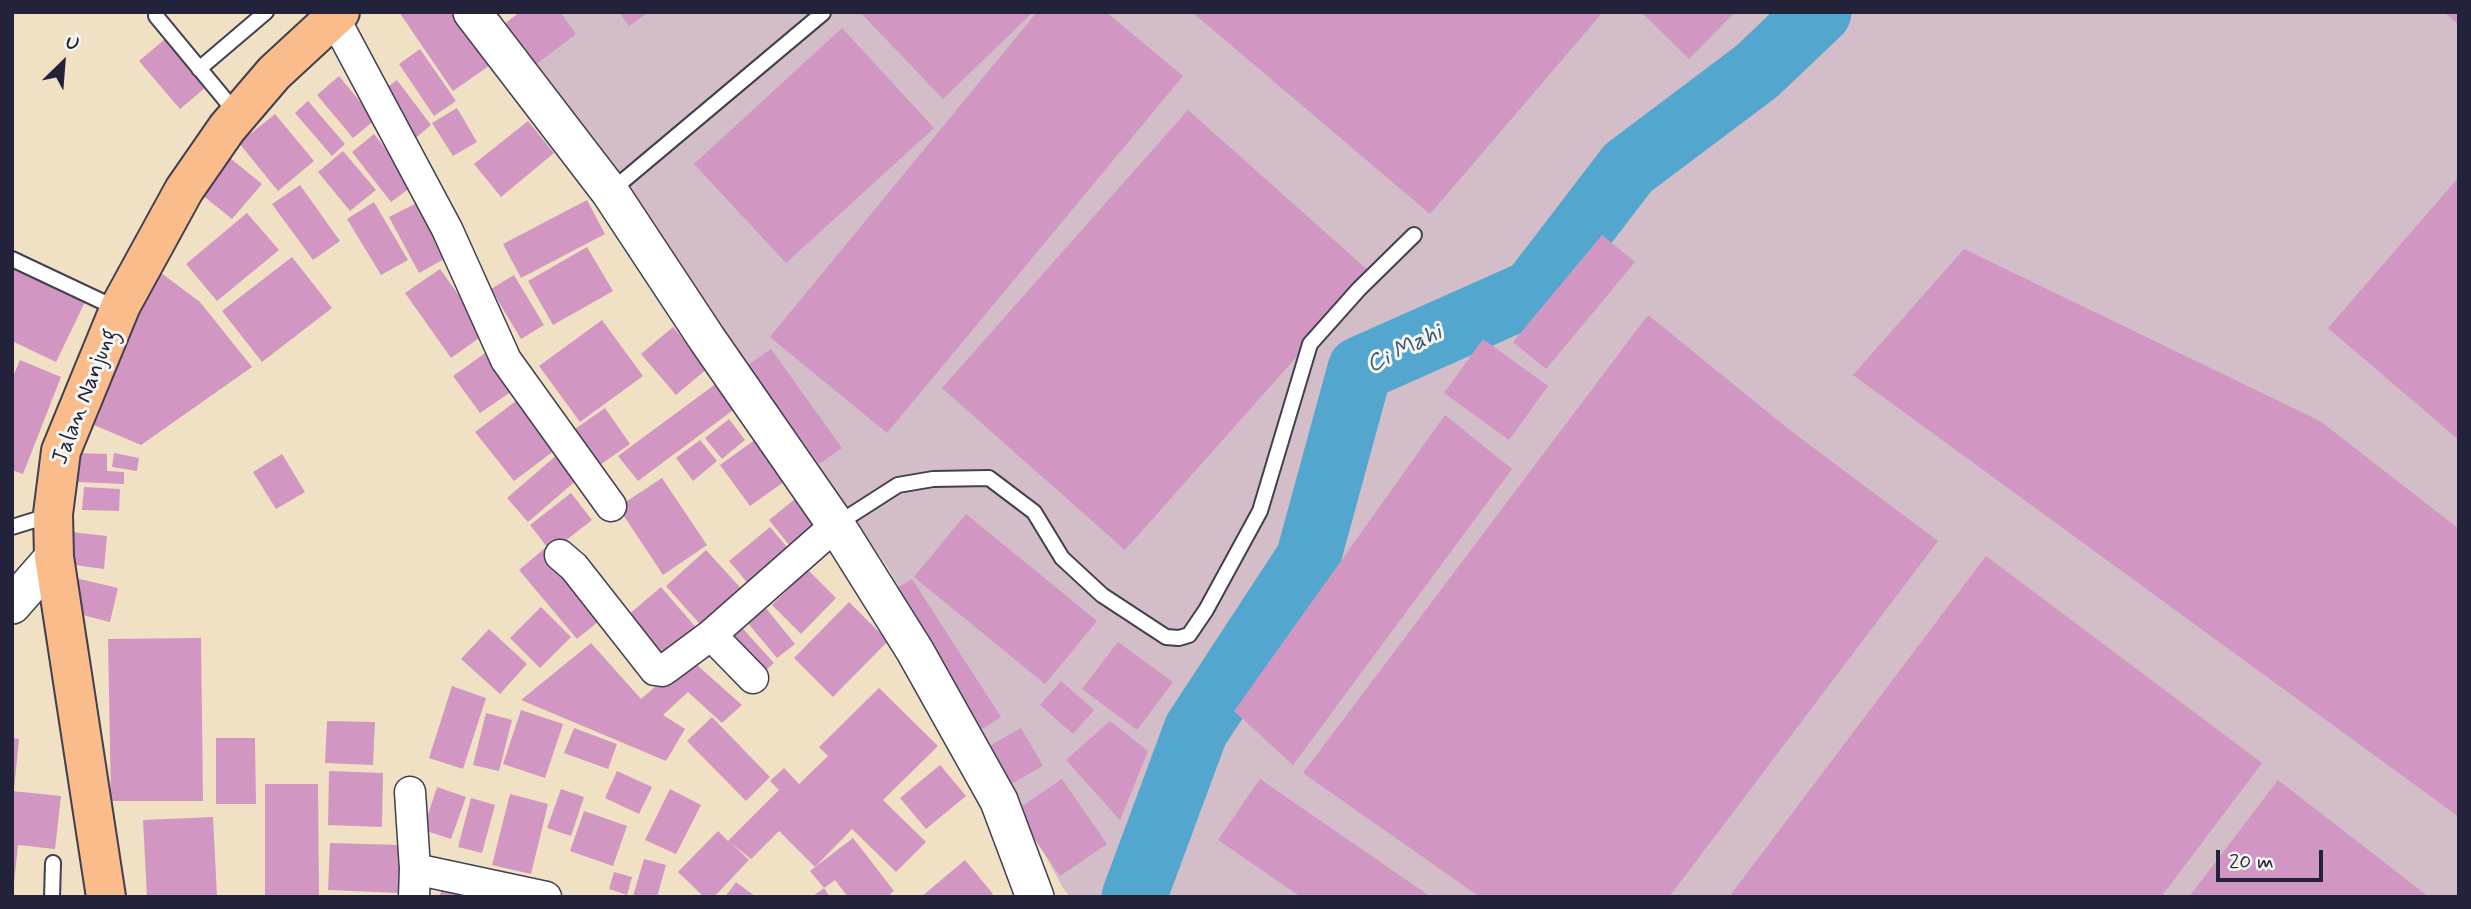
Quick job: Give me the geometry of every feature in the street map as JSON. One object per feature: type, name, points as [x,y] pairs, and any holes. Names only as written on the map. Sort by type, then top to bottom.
[{"type":"main road","name":"Jalan Nanjung","points":[[106,897],[54,557],[53,514],[61,451],[119,310],[184,190],[238,115],[274,73],[335,14]]},
{"type":"street","points":[[472,12],[610,192],[707,339],[836,525],[915,651],[999,801],[1035,897]]},
{"type":"street","points":[[335,14],[447,229],[506,360],[611,506]]},
{"type":"street","points":[[560,555],[574,567],[655,670],[662,671],[710,635],[836,525]]},
{"type":"street","points":[[12,605],[54,557]]},
{"type":"street","points":[[710,635],[753,678]]},
{"type":"street","points":[[410,792],[414,883],[546,897]]},
{"type":"lane","points":[[200,69],[266,12]]},
{"type":"lane","points":[[610,192],[823,13]]},
{"type":"lane","points":[[156,16],[238,115]]},
{"type":"lane","points":[[836,525],[898,485],[933,480],[989,478],[1034,512],[1062,558],[1102,596],[1166,637],[1179,638],[1189,635],[1206,610],[1260,510],[1310,344],[1359,289],[1414,235]]},
{"type":"lane","points":[[12,259],[119,310]]},
{"type":"lane","points":[[12,527],[53,514]]},
{"type":"lane","points":[[52,897],[53,863]]},
{"type":"shaded area","points":[[543,12],[2459,12],[2459,897],[1070,897],[888,568],[516,40]]},
{"type":"building","points":[[399,12],[467,12],[499,59],[453,91]]},
{"type":"building","points":[[520,12],[560,12],[576,34],[534,66],[503,25]]},
{"type":"building","points":[[619,12],[649,12],[629,26]]},
{"type":"building","points":[[860,12],[1033,12],[943,99]]},
{"type":"building","points":[[1037,12],[1106,12],[1183,76],[887,433],[770,337]]},
{"type":"building","points":[[1192,12],[1603,12],[1430,214]]},
{"type":"building","points":[[1641,12],[1735,12],[1689,59]]},
{"type":"building","points":[[2444,12],[2459,12],[2459,25]]},
{"type":"building","points":[[842,28],[934,128],[786,263],[694,164]]},
{"type":"building","points":[[165,39],[206,87],[180,109],[139,61]]},
{"type":"building","points":[[420,49],[456,101],[434,116],[399,64]]},
{"type":"building","points":[[339,76],[375,120],[353,138],[317,95]]},
{"type":"building","points":[[397,80],[431,125],[413,140],[378,94]]},
{"type":"building","points":[[308,101],[345,144],[332,156],[295,113]]},
{"type":"building","points":[[457,108],[477,142],[453,156],[432,123]]},
{"type":"building","points":[[1188,110],[1371,273],[1125,550],[942,388]]},
{"type":"building","points":[[275,114],[314,161],[278,191],[239,143]]},
{"type":"building","points":[[528,121],[554,153],[501,197],[474,164]]},
{"type":"building","points":[[374,134],[414,185],[391,202],[352,152]]},
{"type":"building","points":[[343,151],[376,190],[350,211],[318,172]]},
{"type":"building","points":[[230,158],[262,184],[232,219],[201,194]]},
{"type":"building","points":[[2459,177],[2459,440],[2328,328]]},
{"type":"building","points":[[300,185],[340,241],[313,260],[272,204]]},
{"type":"building","points":[[425,199],[455,253],[419,273],[389,217]]},
{"type":"building","points":[[587,200],[605,234],[521,278],[503,244]]},
{"type":"building","points":[[374,202],[408,260],[381,275],[347,219]]},
{"type":"building","points":[[247,213],[279,250],[217,301],[186,264]]},
{"type":"building","points":[[1602,235],[1635,262],[1546,369],[1513,342]]},
{"type":"building","points":[[587,247],[613,291],[553,325],[528,281]]},
{"type":"building","points":[[1964,249],[2320,421],[2459,529],[2459,817],[1853,375]]},
{"type":"building","points":[[292,257],[332,308],[262,362],[222,311]]},
{"type":"building","points":[[13,266],[86,300],[56,362],[12,341]]},
{"type":"building","points":[[440,269],[486,333],[451,358],[405,293]]},
{"type":"building","points":[[157,270],[200,302],[252,367],[141,445],[94,425]]},
{"type":"building","points":[[514,275],[544,325],[521,339],[491,289]]},
{"type":"building","points":[[1648,315],[1791,431],[1938,541],[1669,897],[1480,897],[1303,773]]},
{"type":"building","points":[[602,320],[643,376],[580,422],[539,366]]},
{"type":"building","points":[[673,327],[708,368],[676,395],[641,354]]},
{"type":"building","points":[[1483,339],[1548,386],[1509,440],[1444,393]]},
{"type":"building","points":[[771,349],[842,448],[819,464],[748,365]]},
{"type":"building","points":[[488,351],[515,389],[480,413],[453,376]]},
{"type":"building","points":[[20,360],[61,377],[23,474],[12,470],[12,379]]},
{"type":"building","points":[[721,380],[740,405],[638,481],[618,456]]},
{"type":"building","points":[[521,397],[559,447],[514,481],[475,432]]},
{"type":"building","points":[[605,408],[630,444],[597,467],[572,431]]},
{"type":"building","points":[[1445,415],[1512,469],[1293,765],[1234,711]]},
{"type":"building","points":[[729,419],[745,440],[722,459],[705,438]]},
{"type":"building","points":[[759,437],[788,479],[750,506],[720,465]]},
{"type":"building","points":[[700,440],[717,461],[693,481],[676,458]]},
{"type":"building","points":[[78,453],[107,454],[107,471],[124,472],[124,484],[77,482]]},
{"type":"building","points":[[114,453],[139,458],[137,471],[112,467]]},
{"type":"building","points":[[282,454],[305,492],[276,509],[253,472]]},
{"type":"building","points":[[558,454],[579,478],[528,522],[507,498]]},
{"type":"building","points":[[662,478],[707,545],[663,575],[618,507]]},
{"type":"building","points":[[84,487],[120,489],[119,511],[82,510]]},
{"type":"building","points":[[571,493],[592,520],[551,552],[530,525]]},
{"type":"building","points":[[795,499],[820,530],[794,551],[769,520]]},
{"type":"building","points":[[966,514],[1097,621],[1045,684],[914,577]]},
{"type":"building","points":[[770,527],[792,553],[752,588],[729,561]]},
{"type":"building","points":[[71,532],[107,536],[104,569],[67,564]]},
{"type":"building","points":[[545,548],[604,617],[577,639],[519,570]]},
{"type":"building","points":[[706,550],[747,595],[706,631],[666,586]]},
{"type":"building","points":[[1986,556],[2262,763],[2161,897],[1729,897]]},
{"type":"building","points":[[808,570],[836,598],[801,634],[772,605]]},
{"type":"building","points":[[75,578],[118,588],[110,622],[67,611]]},
{"type":"building","points":[[912,579],[1001,717],[976,733],[887,594]]},
{"type":"building","points":[[661,587],[699,631],[659,666],[620,622]]},
{"type":"building","points":[[760,601],[795,644],[777,658],[742,616]]},
{"type":"building","points":[[849,602],[888,641],[833,697],[794,658]]},
{"type":"building","points":[[541,607],[571,637],[540,668],[510,638]]},
{"type":"building","points":[[735,620],[774,663],[758,677],[720,634]]},
{"type":"building","points":[[489,629],[527,664],[500,694],[461,659]]},
{"type":"building","points":[[201,638],[203,801],[111,801],[108,639]]},
{"type":"building","points":[[1118,642],[1173,682],[1137,730],[1082,689]]},
{"type":"building","points":[[591,643],[641,699],[689,658],[742,705],[722,723],[688,692],[663,715],[685,729],[666,761],[521,700]]},
{"type":"building","points":[[1061,681],[1094,710],[1073,734],[1040,705]]},
{"type":"building","points":[[452,686],[486,698],[463,769],[429,758]]},
{"type":"building","points":[[879,688],[938,746],[883,800],[926,842],[896,872],[852,829],[815,867],[779,831],[751,859],[731,843],[749,860],[714,897],[704,897],[678,872],[718,831],[728,841],[779,790],[770,781],[784,768],[799,784],[828,756],[819,747]]},
{"type":"building","points":[[521,710],[563,724],[545,778],[503,764]]},
{"type":"building","points":[[486,713],[512,720],[499,771],[473,765]]},
{"type":"building","points":[[712,717],[770,777],[746,801],[687,741]]},
{"type":"building","points":[[327,721],[375,722],[373,765],[325,763]]},
{"type":"building","points":[[1110,721],[1148,751],[1120,820],[1066,760]]},
{"type":"building","points":[[574,728],[617,744],[608,769],[564,753]]},
{"type":"building","points":[[1021,728],[1043,766],[1011,784],[989,746]]},
{"type":"building","points":[[12,738],[19,739],[14,789],[12,789]]},
{"type":"building","points":[[216,738],[255,738],[256,804],[216,804]]},
{"type":"building","points":[[940,765],[966,796],[926,829],[900,798]]},
{"type":"building","points":[[329,771],[383,773],[382,827],[328,825]]},
{"type":"building","points":[[617,771],[652,787],[639,814],[605,798]]},
{"type":"building","points":[[1062,779],[1107,844],[1060,876],[1015,811]]},
{"type":"building","points":[[1260,779],[1431,897],[1301,897],[1218,840]]},
{"type":"building","points":[[2278,780],[2429,897],[2189,897]]},
{"type":"building","points":[[265,784],[318,784],[319,897],[265,897]]},
{"type":"building","points":[[437,787],[466,797],[451,839],[423,830]]},
{"type":"building","points":[[561,789],[584,797],[571,836],[547,828]]},
{"type":"building","points":[[670,789],[701,805],[676,854],[645,840]]},
{"type":"building","points":[[12,791],[61,796],[55,849],[18,845],[14,883],[12,883]]},
{"type":"building","points":[[510,794],[548,804],[531,874],[492,865]]},
{"type":"building","points":[[471,798],[495,805],[482,853],[458,847]]},
{"type":"building","points":[[584,811],[627,826],[613,866],[570,851]]},
{"type":"building","points":[[213,817],[217,897],[147,897],[143,820]]},
{"type":"building","points":[[853,838],[894,891],[887,897],[848,897],[835,880],[824,888],[810,871]]},
{"type":"building","points":[[330,843],[401,845],[399,893],[328,890]]},
{"type":"building","points":[[644,859],[666,865],[657,897],[633,896]]},
{"type":"building","points":[[965,860],[993,894],[989,897],[921,897]]},
{"type":"building","points":[[614,872],[632,877],[627,895],[609,889]]},
{"type":"building","points":[[445,882],[481,897],[439,897]]},
{"type":"building","points":[[736,882],[756,897],[725,897]]},
{"type":"building","points":[[824,888],[830,897],[812,897]]},
{"type":"waterway","name":"Ci Mahi","points":[[1134,897],[1196,730],[1308,559],[1360,369],[1533,292],[1628,168],[1757,71],[1819,12]]}]
